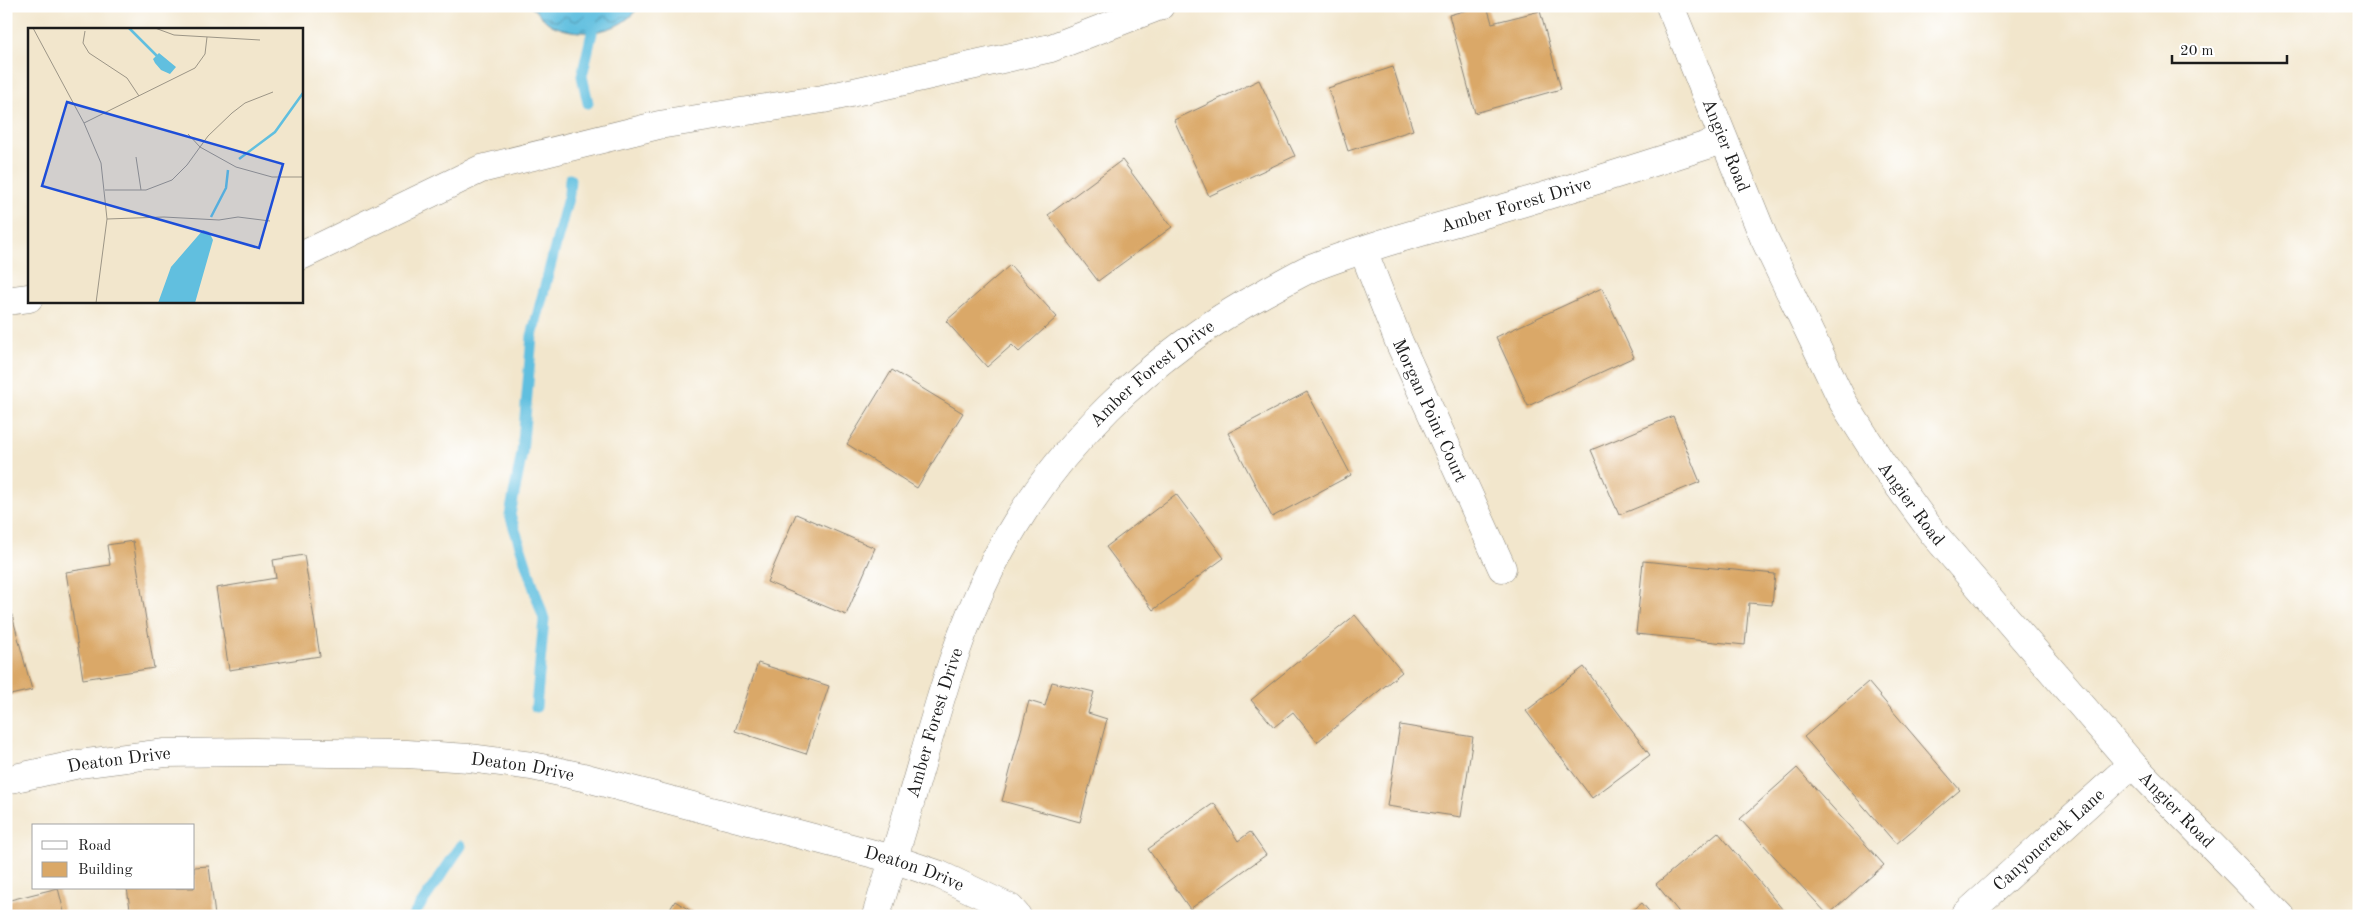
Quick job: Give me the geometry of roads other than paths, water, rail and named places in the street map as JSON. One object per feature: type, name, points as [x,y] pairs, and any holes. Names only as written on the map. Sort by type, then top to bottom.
[{"type":"street","points":[[302,256],[481,169],[659,125],[823,99],[1051,48],[1160,6]]},
{"type":"street","name":"Angier Road","points":[[1670,6],[1723,140],[1803,320],[1843,402],[1881,462],[1933,532],[2132,764],[2281,916]]},
{"type":"street","name":"Amber Forest Drive","points":[[876,916],[934,716],[962,634],[993,565],[1025,509],[1077,441],[1152,368],[1238,307],[1309,269],[1363,250],[1723,140]]},
{"type":"street","name":"Morgan Point Court","points":[[1363,250],[1398,342],[1502,568]]},
{"type":"street","points":[[6,301],[28,298]]},
{"type":"street","name":"Deaton Drive","points":[[6,780],[79,764],[166,753],[321,753],[469,758],[532,766],[583,777],[894,859],[940,875],[1010,908],[1017,916]]},
{"type":"street","name":"Canyoncreek Lane","points":[[1964,916],[2132,764]]},
{"type":"water","points":[[530,6],[639,6],[632,15],[612,27],[601,31],[577,32],[554,26]]},
{"type":"waterway","points":[[588,103],[582,76],[592,33],[591,6]]},
{"type":"waterway","points":[[536,707],[544,619],[510,515],[522,453],[532,336],[569,194],[570,179]]},
{"type":"waterway","points":[[413,916],[461,846]]}]
